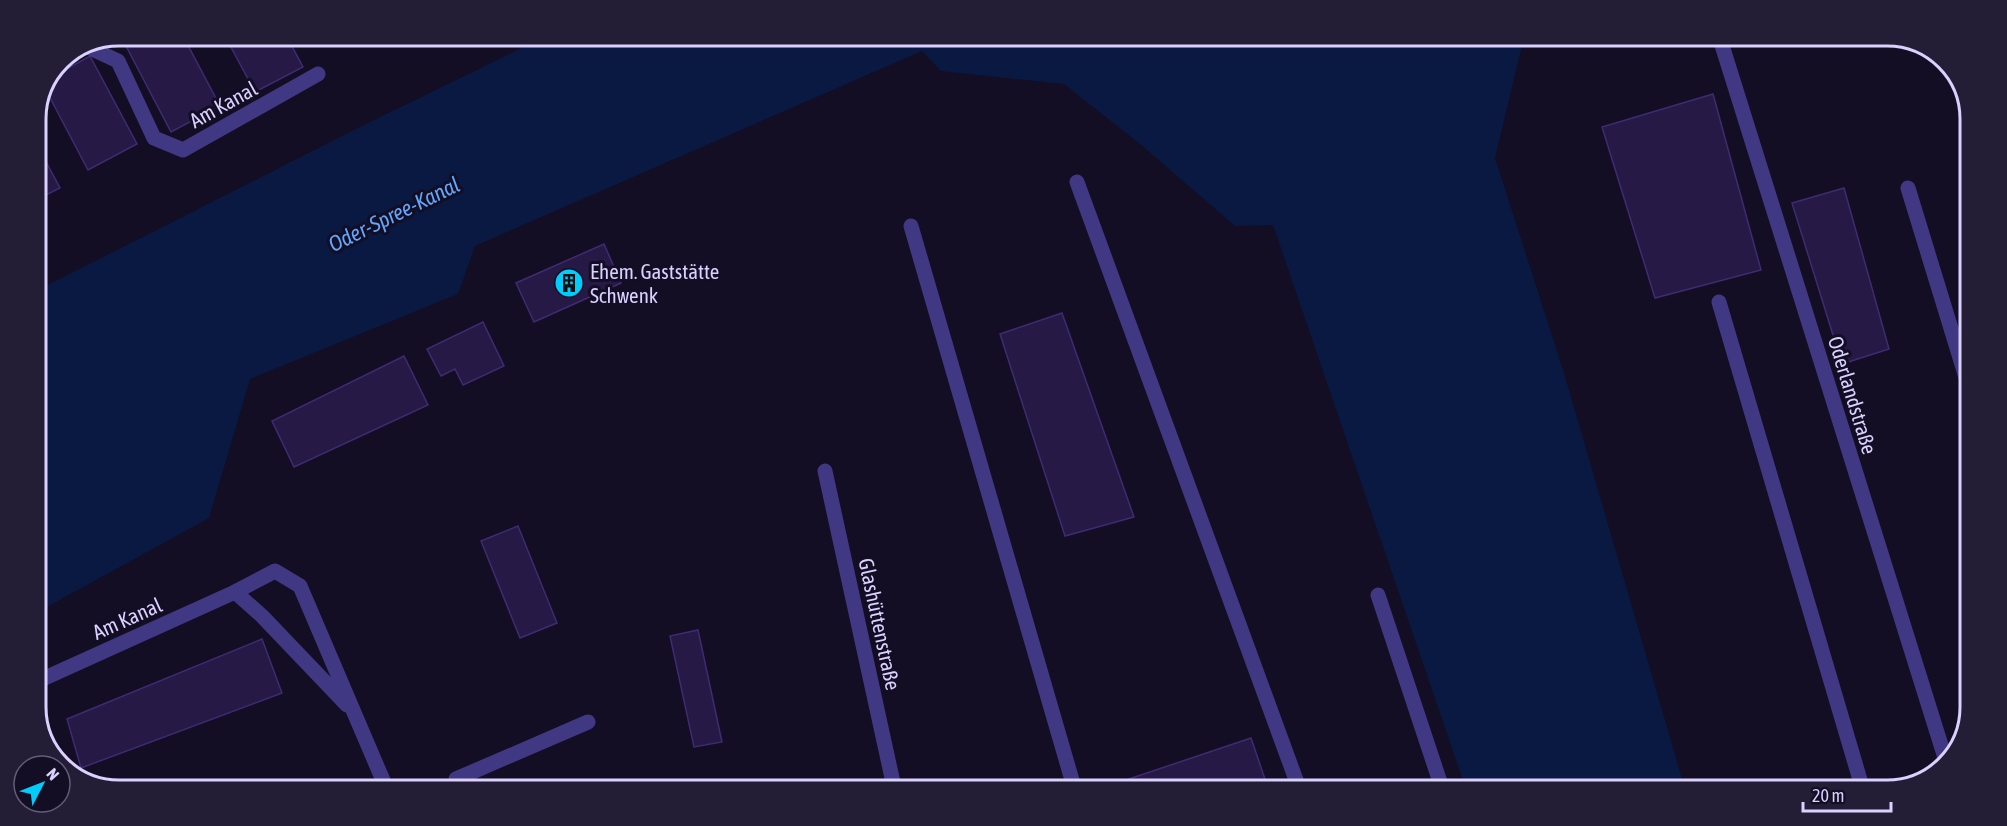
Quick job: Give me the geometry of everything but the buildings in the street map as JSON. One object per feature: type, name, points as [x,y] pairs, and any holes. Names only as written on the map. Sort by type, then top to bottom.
[{"type":"street","name":"Oderlandstraße","points":[[1723,47],[1943,753]]},
{"type":"street","name":"Am Kanal","points":[[96,51],[118,61],[154,138],[183,150],[318,74]]},
{"type":"street","points":[[1077,182],[1296,780]]},
{"type":"street","points":[[1908,188],[1960,358]]},
{"type":"street","points":[[911,226],[1072,780]]},
{"type":"street","points":[[1719,302],[1860,780]]},
{"type":"street","name":"Glashüttenstraße","points":[[825,471],[892,780]]},
{"type":"street","name":"Am Kanal","points":[[47,677],[235,592],[275,571],[300,586],[383,780]]},
{"type":"street","name":"Am Kanal","points":[[235,592],[262,616],[353,712]]},
{"type":"street","points":[[1378,595],[1440,780]]},
{"type":"street","points":[[456,780],[588,722]]},
{"type":"water","name":"Oder-Spree-Kanal","points":[[524,47],[1522,47],[1495,158],[1564,373],[1682,780],[1463,780],[1273,225],[1235,226],[1140,144],[1064,84],[941,71],[922,51],[475,246],[458,294],[250,379],[209,518],[47,607],[46,286]]},
{"type":"place","name":"Ehem. Gaststätte Schwenk","points":[[569,283]]}]
